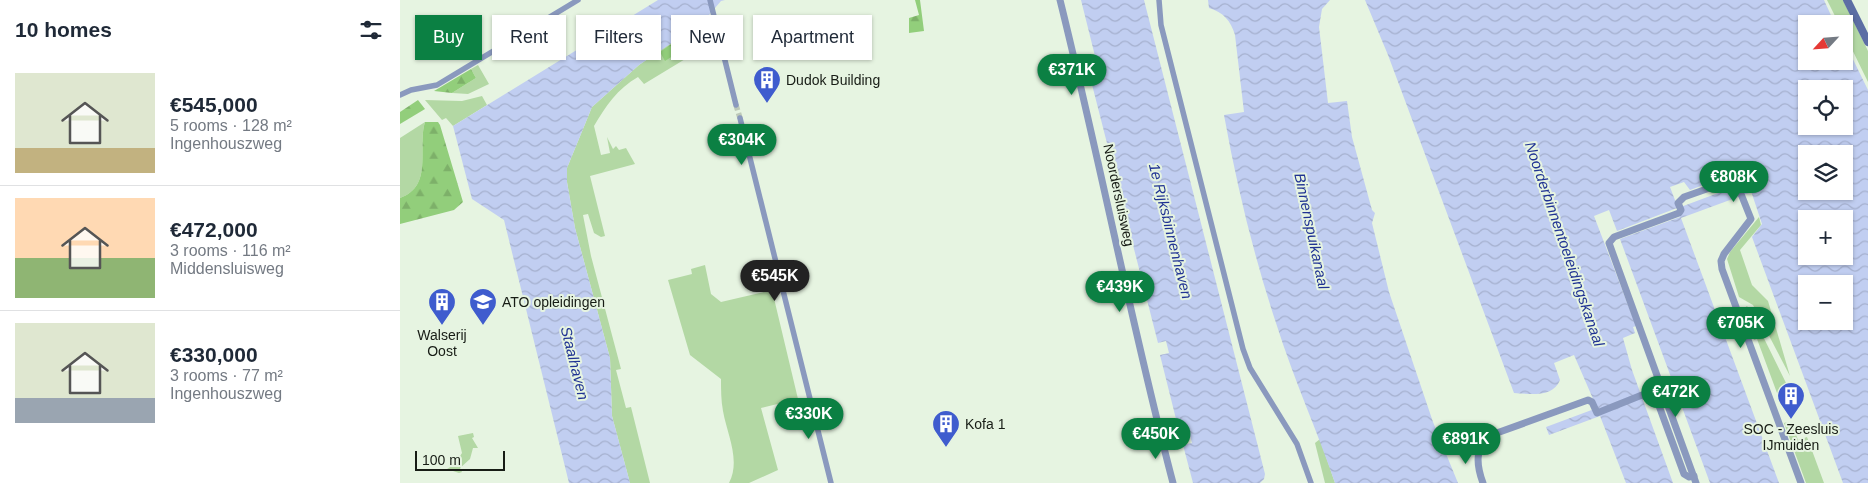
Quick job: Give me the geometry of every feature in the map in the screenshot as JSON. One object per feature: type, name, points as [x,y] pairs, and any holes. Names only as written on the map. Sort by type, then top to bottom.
[{"type":"main road","points":[[1847,0],[1868,42]]},
{"type":"street","points":[[400,96],[411,90],[437,85],[578,0]]},
{"type":"street","points":[[710,0],[736,105]]},
{"type":"street","name":"Noordersluisweg","points":[[1060,0],[1105,187],[1137,341],[1173,483]]},
{"type":"street","points":[[1159,0],[1162,25],[1243,350],[1250,368],[1297,444],[1311,483]]},
{"type":"street","points":[[740,118],[831,483]]},
{"type":"street","points":[[1695,480],[1611,254],[1610,239],[1679,213],[1679,200],[1735,179],[1750,216],[1747,226],[1724,254],[1721,261],[1722,269],[1801,483]]},
{"type":"street","points":[[1483,483],[1477,462],[1480,447],[1494,434],[1588,400],[1597,412],[1642,395],[1658,403],[1684,474],[1695,480]]},
{"type":"green space","points":[[915,0],[920,0],[924,31],[909,33],[909,18],[919,15]]},
{"type":"green space","points":[[1827,0],[1843,0],[1850,15],[1834,15]]},
{"type":"green space","points":[[1853,20],[1868,51],[1868,82],[1853,51]]},
{"type":"green space","points":[[671,43],[671,60],[684,60],[644,84],[638,77],[631,81],[613,98],[594,126],[601,155],[610,153],[607,137],[613,149],[616,146],[619,150],[626,148],[635,164],[590,176],[605,236],[601,237],[594,233],[588,214],[583,215],[591,256],[621,369],[616,370],[626,408],[631,407],[650,483],[630,483],[612,416],[610,358],[575,228],[567,182],[567,168],[592,107],[646,60],[661,60],[661,50]]},
{"type":"green space","points":[[671,44],[671,57],[665,61],[661,51]]},
{"type":"green space","points":[[478,65],[489,84],[468,94],[452,93],[476,78],[471,69]]},
{"type":"green space","points":[[471,69],[476,78],[452,93],[434,91]]},
{"type":"green space","points":[[482,96],[487,105],[453,126],[446,118],[442,120],[425,100],[462,101]]},
{"type":"green space","points":[[418,100],[425,109],[400,124],[400,112]]},
{"type":"green space","points":[[425,122],[421,176],[411,192],[400,198],[400,138]]},
{"type":"green space","points":[[425,122],[438,122],[440,125],[463,202],[454,210],[400,224],[400,198],[411,192],[421,176]]},
{"type":"green space","points":[[1759,217],[1761,225],[1740,250],[1752,285],[1768,301],[1790,376],[1753,305],[1739,297],[1727,259],[1730,252]]},
{"type":"green space","points":[[705,265],[711,294],[721,302],[772,290],[798,399],[761,408],[778,470],[749,483],[729,483],[734,465],[732,447],[722,407],[721,379],[690,355],[668,280],[692,274],[691,269]]},
{"type":"green space","points":[[1747,306],[1793,397],[1780,401],[1757,339],[1754,340],[1743,309]]},
{"type":"green space","points":[[1787,422],[1788,425],[1792,423],[1798,440],[1807,437],[1824,483],[1806,483],[1784,423]]},
{"type":"green space","points":[[473,433],[474,437],[472,438],[478,448],[473,448],[470,459],[460,468],[462,472],[459,473],[447,469],[455,464],[462,453],[458,436]]},
{"type":"green space","points":[[1320,439],[1335,483],[1325,483],[1315,443]]},
{"type":"water","points":[[658,0],[725,0],[721,1],[709,15],[671,15],[671,44],[661,50],[661,15],[634,15]]},
{"type":"water","name":"1e Rijksbinnenhaven","points":[[1081,0],[1144,0],[1265,474],[1264,479],[1260,483],[1193,483],[1183,445],[1192,443],[1189,432],[1180,435],[1160,355],[1169,353],[1166,341],[1158,343],[1086,61],[1090,59],[1092,66],[1097,64]]},
{"type":"water","name":"Binnenspuikanaal","points":[[1208,0],[1330,0],[1322,9],[1319,27],[1328,103],[1347,101],[1352,137],[1372,210],[1375,213],[1372,223],[1389,292],[1433,422],[1458,483],[1335,483],[1284,346],[1269,300],[1240,195],[1224,115],[1244,112],[1235,35],[1226,18],[1209,8]]},
{"type":"water","name":"Noorderbinnentoeleidingskanaal","points":[[1365,0],[1824,0],[1831,15],[1798,15],[1798,70],[1853,70],[1853,59],[1868,90],[1868,483],[1843,483],[1752,237],[1762,224],[1744,170],[1690,190],[1684,182],[1670,187],[1678,208],[1745,183],[1749,193],[1681,218],[1779,483],[1710,483],[1620,239],[1680,217],[1677,208],[1617,231],[1609,210],[1594,216],[1636,326],[1633,327],[1635,333],[1623,338],[1632,370],[1673,483],[1626,483],[1600,416],[1549,435],[1546,427],[1597,408],[1574,355],[1554,363],[1560,380],[1552,390],[1540,394],[1514,393],[1388,55]]},
{"type":"water","name":"Staalhaven","points":[[576,50],[576,60],[646,60],[592,107],[567,168],[567,182],[575,228],[610,358],[612,416],[630,483],[569,483],[504,220],[472,199],[453,126],[560,60],[566,60],[566,57]]},
{"type":"tunnel","points":[[736,105],[740,118]]},
{"type":"place","name":"Dudok Building","points":[[767,104]]},
{"type":"place","name":"Walserij Oost","points":[[442,326]]},
{"type":"place","name":"ATO opleidingen","points":[[483,326]]},
{"type":"place","name":"SOC - Zeesluis IJmuiden","points":[[1791,420]]},
{"type":"place","name":"Kofa 1","points":[[946,448]]}]
